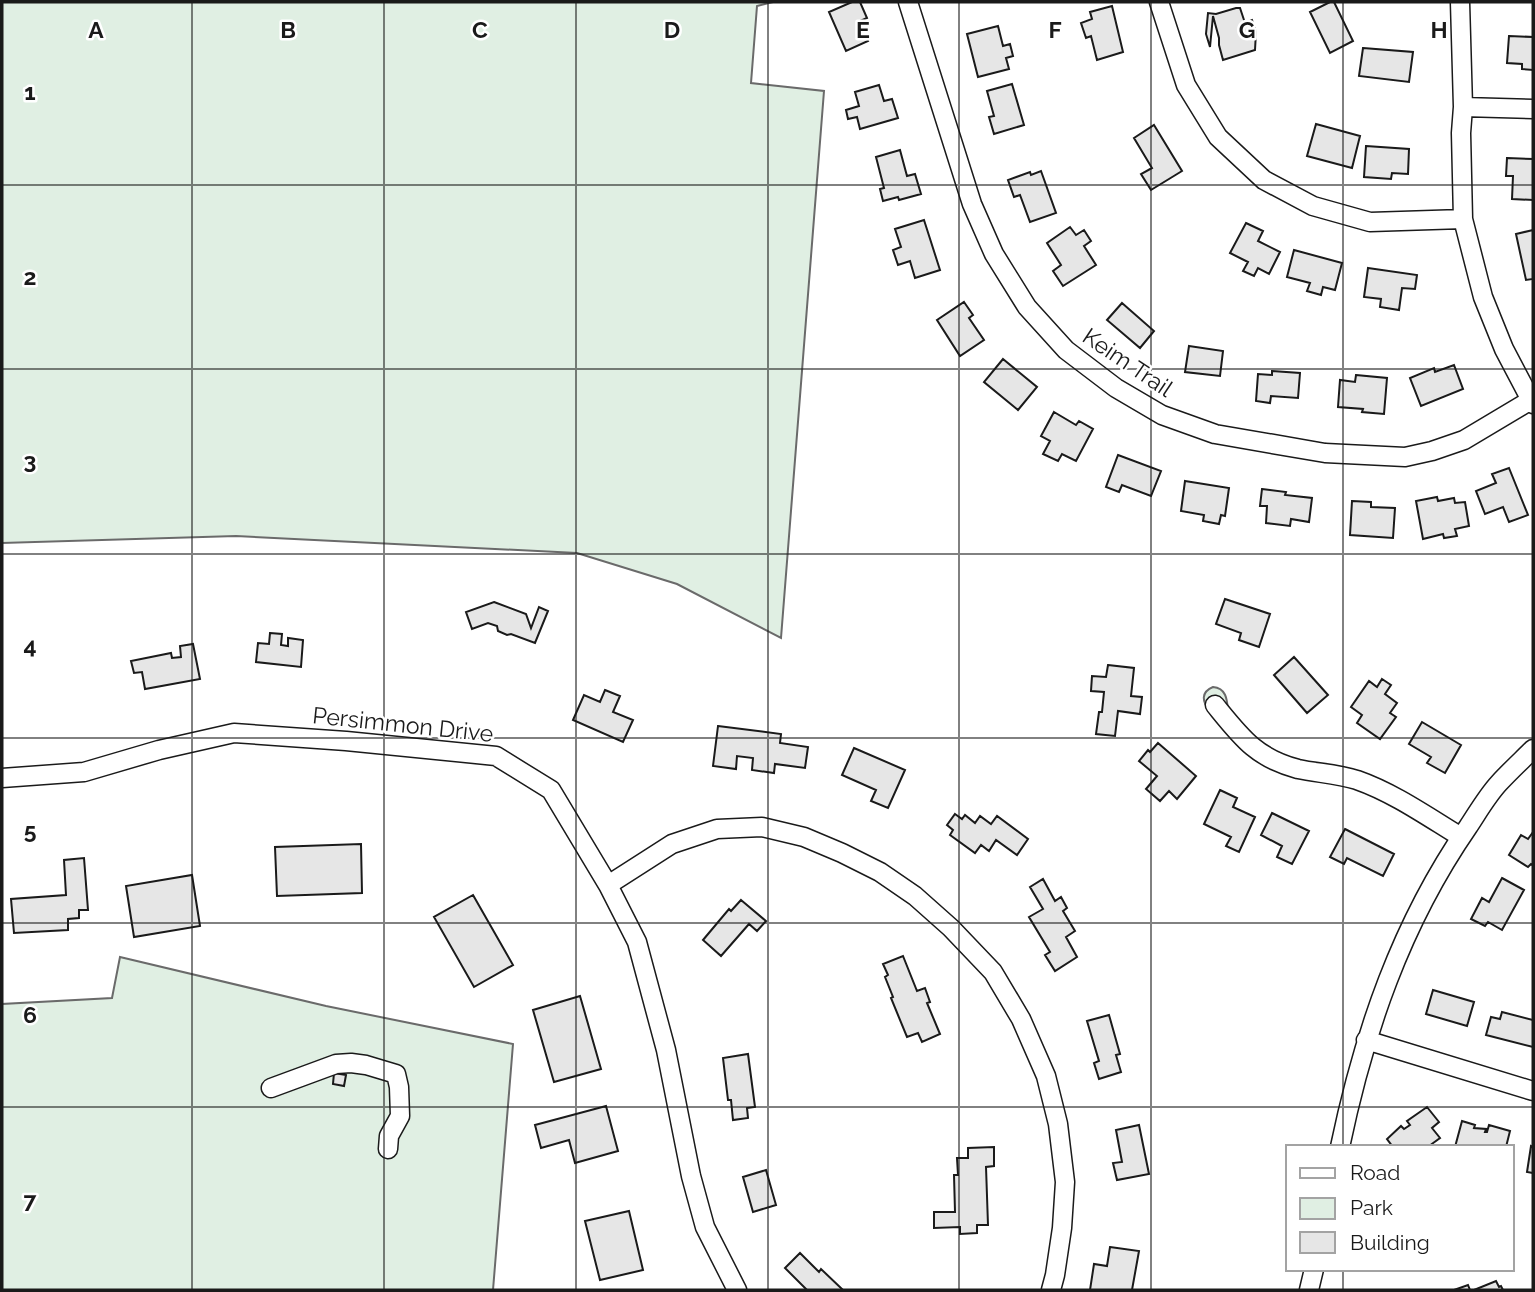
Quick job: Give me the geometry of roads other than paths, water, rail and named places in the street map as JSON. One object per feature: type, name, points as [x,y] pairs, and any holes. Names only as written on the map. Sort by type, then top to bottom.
[{"type":"street","name":"Keim Trail","points":[[908,2],[972,204],[994,254],[1027,307],[1066,350],[1116,388],[1162,415],[1215,434],[1325,453],[1405,457],[1464,440],[1532,402]]},
{"type":"street","points":[[1159,2],[1186,85],[1218,136],[1264,180],[1313,206],[1370,222],[1463,219]]},
{"type":"street","points":[[1460,2],[1463,219],[1483,297],[1504,349],[1532,402]]},
{"type":"street","points":[[1463,107],[1533,109]]},
{"type":"street","points":[[1215,705],[1244,740],[1265,757],[1297,768],[1355,780],[1412,807],[1461,837]]},
{"type":"street","name":"Persimmon Drive","points":[[2,778],[84,772],[159,750],[234,733],[346,740],[496,756],[551,790],[608,885],[637,942],[666,1050],[691,1176],[705,1227],[737,1290]]},
{"type":"street","points":[[1340,1145],[1366,1040],[1387,980],[1410,927],[1431,885],[1461,837],[1497,785],[1533,749]]},
{"type":"street","points":[[608,885],[672,844],[718,829],[762,827],[804,837],[880,872],[915,896],[951,928],[993,972],[1021,1019],[1046,1076],[1058,1124],[1065,1182],[1062,1228],[1051,1290]]},
{"type":"street","points":[[1366,1040],[1533,1091]]},
{"type":"street","points":[[271,1088],[337,1064],[366,1065],[396,1074],[400,1115],[387,1149]]},
{"type":"street","points":[[1309,1290],[1314,1271]]}]
